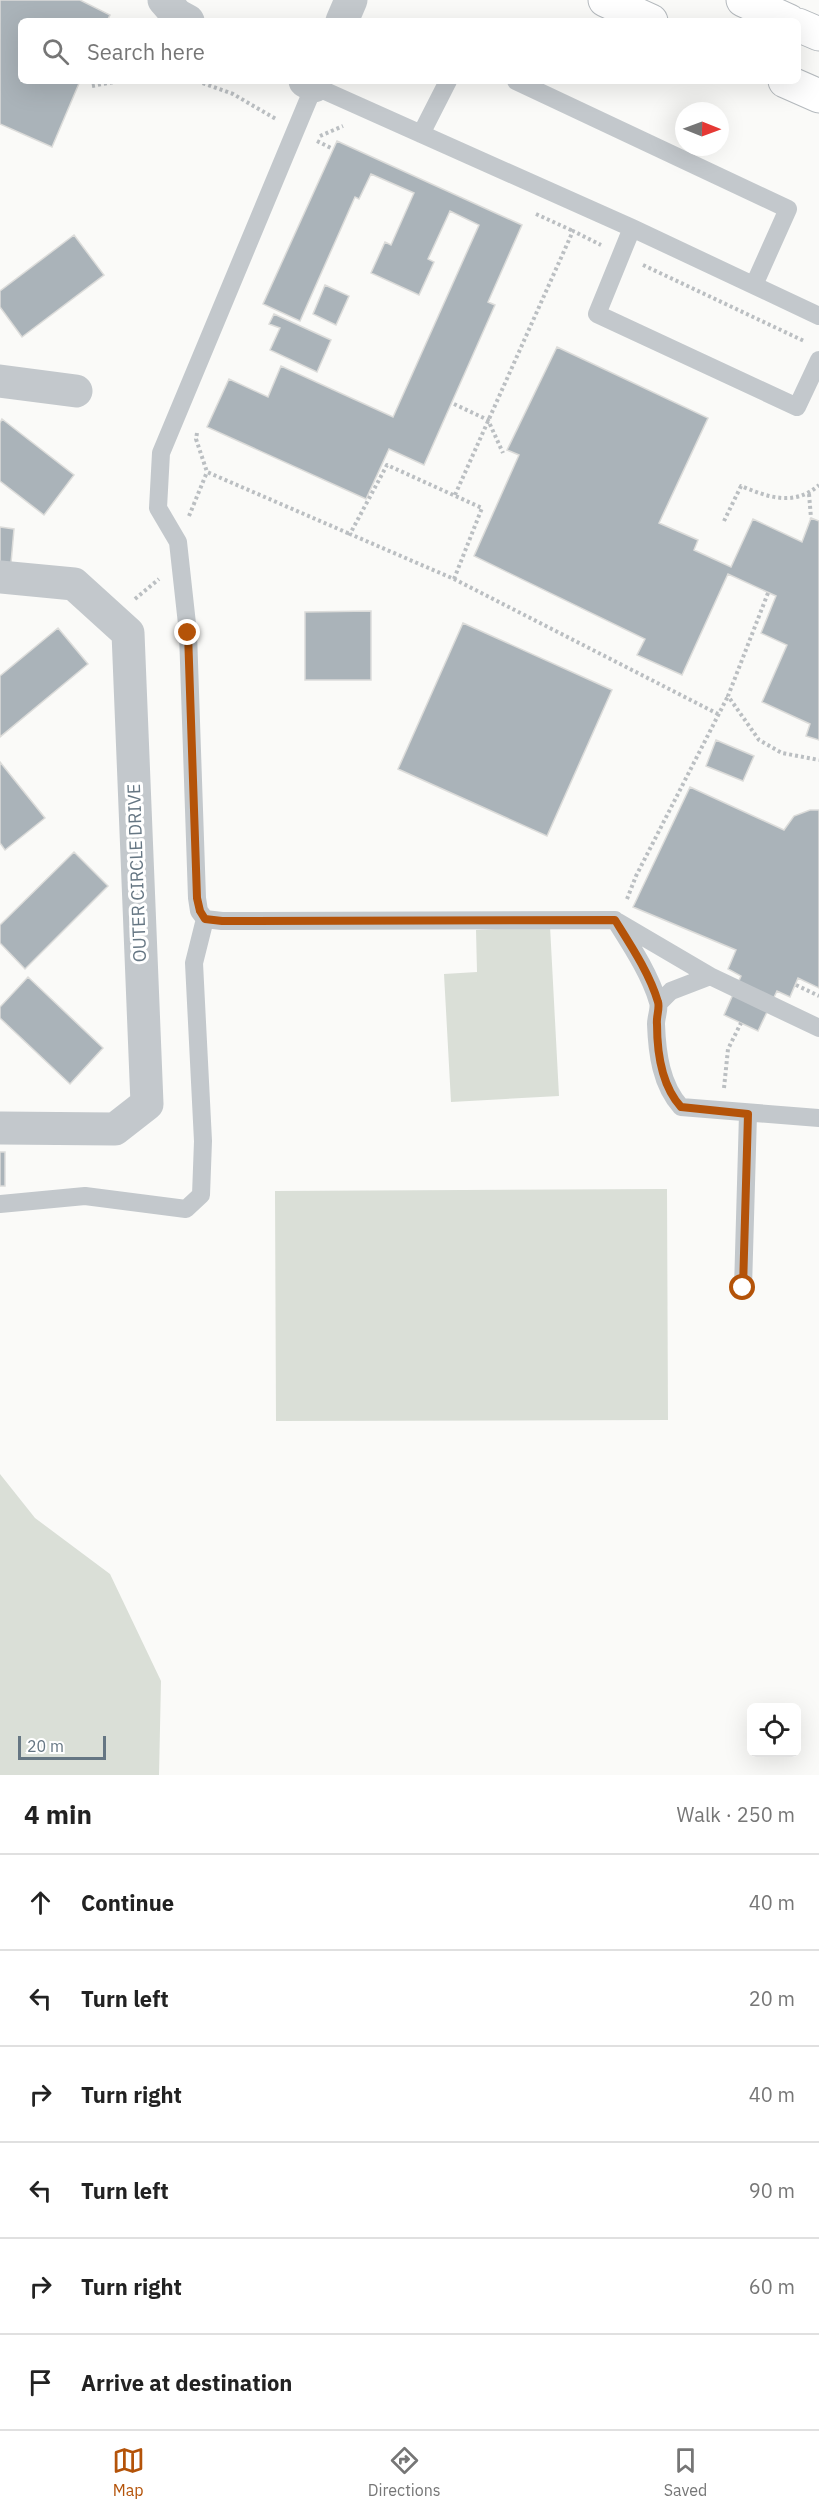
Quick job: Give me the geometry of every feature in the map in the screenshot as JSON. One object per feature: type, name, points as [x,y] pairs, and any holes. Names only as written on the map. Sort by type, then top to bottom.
[{"type":"main road","points":[[604,0],[644,18]]},
{"type":"main road","points":[[801,26],[819,34]]},
{"type":"main road","points":[[792,84],[819,96]]},
{"type":"street","points":[[164,0],[182,18]]},
{"type":"street","points":[[343,18],[351,0]]},
{"type":"street","points":[[0,381],[76,392]]},
{"type":"street","name":"OUTER CIRCLE DRIVE","points":[[0,577],[74,584],[128,633],[147,1104],[115,1129],[0,1128]]},
{"type":"lane","points":[[0,1204],[85,1196],[186,1209],[201,1195],[203,1141],[194,963],[205,919],[200,911],[197,898],[188,633],[178,542],[158,508],[161,453],[296,130],[312,84]]},
{"type":"lane","points":[[314,84],[632,228],[819,316]]},
{"type":"lane","points":[[422,134],[447,84]]},
{"type":"lane","points":[[522,84],[788,209],[754,285]]},
{"type":"lane","points":[[632,228],[597,314],[797,407],[819,360]]},
{"type":"lane","points":[[205,919],[222,921],[615,920],[710,976],[819,1028]]},
{"type":"lane","points":[[615,920],[635,952],[659,1003],[657,1045],[662,1070],[674,1099],[681,1107],[819,1118]]},
{"type":"lane","points":[[659,1003],[671,991],[710,976]]},
{"type":"lane","points":[[743,1288],[748,1114]]},
{"type":"path","points":[[92,86],[103,84]]},
{"type":"path","points":[[205,84],[233,94],[296,130]]},
{"type":"path","points":[[331,148],[314,139],[342,126],[353,130]]},
{"type":"path","points":[[531,212],[573,231]]},
{"type":"path","points":[[454,404],[488,420],[503,453]]},
{"type":"path","points":[[197,430],[196,439],[207,472],[454,579],[718,714]]},
{"type":"path","points":[[350,534],[387,465],[482,508],[454,579]]},
{"type":"path","points":[[724,521],[741,486],[766,496],[790,498],[808,494],[819,485]]},
{"type":"path","points":[[808,494],[811,518]]},
{"type":"path","points":[[632,906],[627,898],[636,876],[728,696],[768,593]]},
{"type":"path","points":[[728,696],[759,740],[782,753],[819,760]]},
{"type":"path","points":[[795,985],[819,996]]},
{"type":"path","points":[[724,1091],[728,1048],[741,1023]]},
{"type":"shaded area","points":[[550,926],[559,1096],[451,1102],[444,974],[477,972],[476,930]]},
{"type":"shaded area","points":[[667,1189],[668,1420],[276,1421],[275,1191]]},
{"type":"shaded area","points":[[0,1474],[35,1518],[110,1574],[161,1681],[159,1775],[0,1775]]},
{"type":"building","points":[[0,0],[80,0],[110,15],[108,18],[18,18],[18,84],[79,84],[52,147],[0,124]]},
{"type":"building","points":[[337,141],[522,225],[488,302],[495,305],[424,465],[389,449],[366,499],[207,427],[229,379],[268,397],[281,366],[393,417],[479,225],[450,211],[428,259],[434,262],[419,295],[371,273],[385,242],[391,245],[414,193],[371,174],[359,199],[355,197],[300,321],[263,304]]},
{"type":"building","points":[[74,235],[104,275],[22,337],[0,307],[0,291]]},
{"type":"building","points":[[325,285],[349,296],[336,325],[313,314]]},
{"type":"building","points":[[274,314],[331,340],[317,372],[270,350],[280,328],[269,324]]},
{"type":"building","points":[[557,347],[708,418],[659,523],[698,540],[694,550],[731,567],[753,519],[802,542],[811,518],[819,521],[819,740],[806,736],[810,724],[762,702],[787,645],[761,633],[776,596],[728,574],[682,675],[637,655],[645,639],[474,556],[519,455],[507,450]]},
{"type":"building","points":[[2,419],[74,475],[44,515],[0,481],[0,423]]},
{"type":"building","points":[[0,527],[14,529],[11,563],[0,562]]},
{"type":"building","points":[[371,611],[371,680],[305,680],[305,612]]},
{"type":"building","points":[[463,623],[612,690],[547,836],[398,769]]},
{"type":"building","points":[[58,628],[88,664],[0,737],[0,676]]},
{"type":"building","points":[[716,740],[754,756],[743,781],[706,766]]},
{"type":"building","points":[[0,762],[45,818],[5,850],[0,843]]},
{"type":"building","points":[[690,787],[784,830],[794,816],[810,810],[819,810],[819,988],[798,978],[790,997],[777,991],[758,1031],[724,1015],[741,976],[728,969],[736,950],[633,907]]},
{"type":"building","points":[[74,852],[108,886],[25,969],[0,943],[0,925]]},
{"type":"building","points":[[28,977],[103,1048],[70,1084],[0,1018],[0,1007]]},
{"type":"building","points":[[0,1152],[5,1152],[5,1186],[0,1186]]},
{"type":"route","points":[[188,633],[197,898],[200,911],[205,919],[213,921],[615,920],[635,952],[659,1003],[656,1020],[657,1045],[662,1070],[674,1099],[681,1107],[748,1114],[743,1288]]}]
